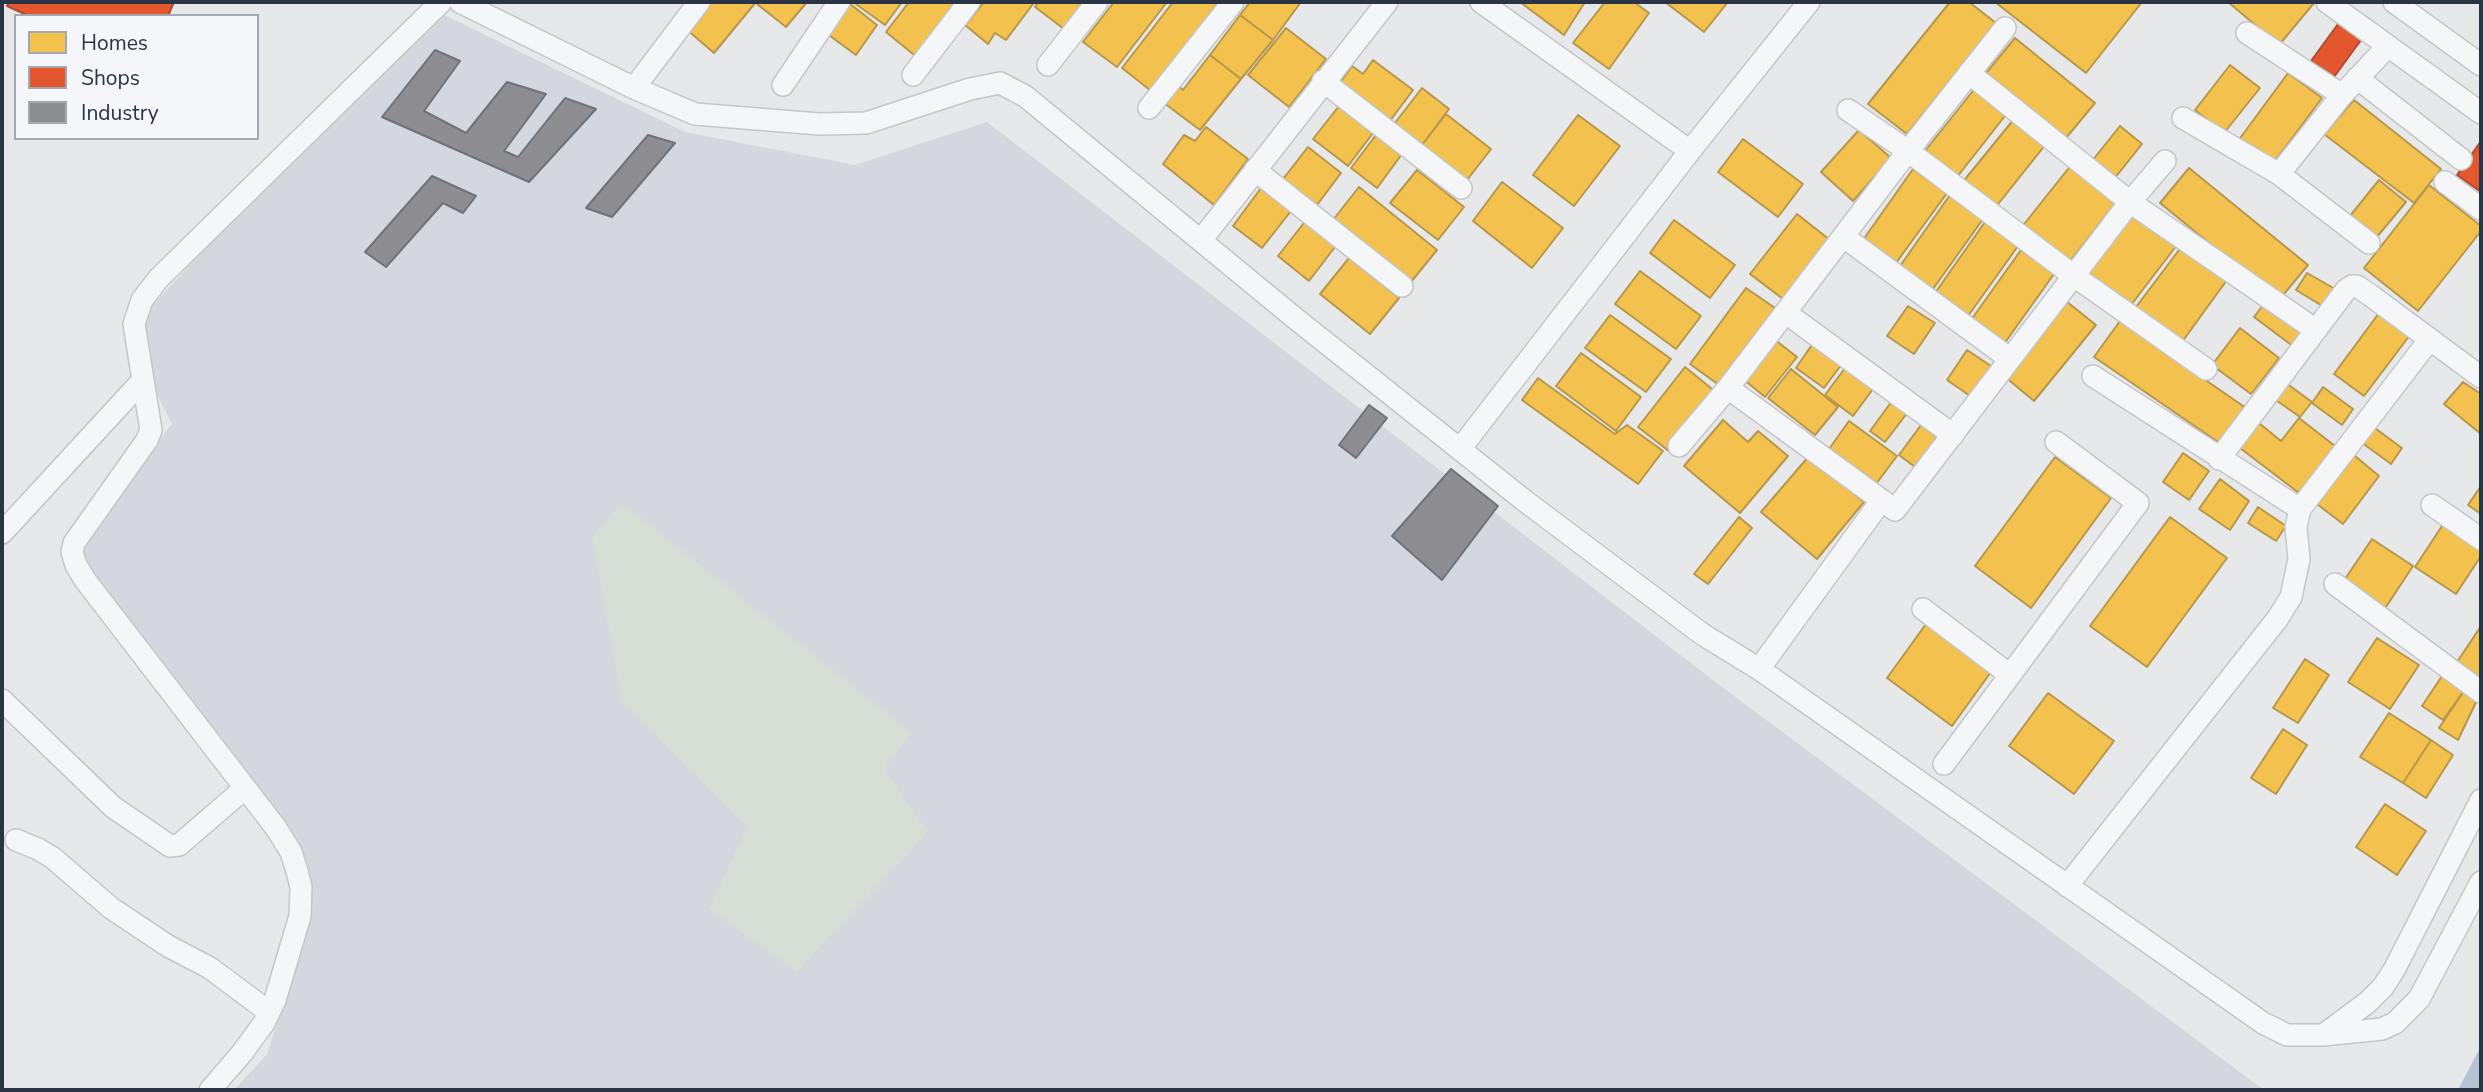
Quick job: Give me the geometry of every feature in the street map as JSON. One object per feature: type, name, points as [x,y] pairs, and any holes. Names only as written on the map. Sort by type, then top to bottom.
[{"type":"street","points":[[209,1090],[243,1053],[275,1000],[300,916],[301,887],[291,852],[85,580],[72,552],[74,543],[148,440],[151,430],[134,324],[142,300],[159,278],[441,2]]},
{"type":"street","points":[[460,2],[634,88],[695,114],[819,124],[866,123],[971,89],[1000,83],[1024,96],[1202,239],[1296,319],[1525,501],[1702,634],[1759,669],[2263,1024],[2287,1035],[2323,1035],[2382,1028],[2395,1023],[2419,999],[2481,882]]},
{"type":"street","points":[[634,88],[699,2]]},
{"type":"street","points":[[783,85],[839,2]]},
{"type":"street","points":[[914,75],[970,2]]},
{"type":"street","points":[[1048,65],[1097,2]]},
{"type":"street","points":[[1149,108],[1233,2]]},
{"type":"street","points":[[1202,239],[1387,2]]},
{"type":"street","points":[[1482,2],[1690,152]]},
{"type":"street","points":[[1460,449],[1809,2]]},
{"type":"street","points":[[2327,2],[2481,113]]},
{"type":"street","points":[[2279,174],[2385,44],[2400,6],[2481,65]]},
{"type":"street","points":[[1679,446],[1728,388],[1908,150],[2005,28]]},
{"type":"street","points":[[2247,33],[2343,95]]},
{"type":"street","points":[[1969,73],[2130,202],[2310,326]]},
{"type":"street","points":[[2357,78],[2460,159]]},
{"type":"street","points":[[1323,81],[1461,188]]},
{"type":"street","points":[[1848,110],[1908,150],[2074,275],[2206,369]]},
{"type":"street","points":[[2183,118],[2279,174],[2370,243]]},
{"type":"street","points":[[1728,388],[1895,510],[2130,202],[2165,161]]},
{"type":"street","points":[[1255,170],[1402,286]]},
{"type":"street","points":[[2445,182],[2481,209]]},
{"type":"street","points":[[1844,237],[2010,359]]},
{"type":"street","points":[[2219,459],[2346,290],[2352,286],[2357,286],[2370,295],[2481,377]]},
{"type":"street","points":[[1786,313],[1953,435]]},
{"type":"street","points":[[2067,886],[2278,618],[2291,597],[2299,559],[2297,527],[2300,509],[2430,339]]},
{"type":"street","points":[[2093,376],[2300,509]]},
{"type":"street","points":[[2,533],[144,380]]},
{"type":"street","points":[[1944,764],[2138,503],[2056,442]]},
{"type":"street","points":[[1759,669],[1881,501]]},
{"type":"street","points":[[2432,505],[2481,539]]},
{"type":"street","points":[[2335,584],[2481,692]]},
{"type":"street","points":[[1923,609],[2010,675]]},
{"type":"street","points":[[2,700],[113,807],[170,846],[179,845],[245,788]]},
{"type":"street","points":[[2323,1035],[2368,1002],[2383,987],[2481,800]]},
{"type":"street","points":[[16,840],[53,858],[111,908],[168,946],[210,968],[269,1012]]},
{"type":"shaded area","points":[[438,12],[685,132],[855,165],[987,122],[1722,687],[2264,1090],[234,1090],[267,1054],[298,961],[301,847],[273,806],[73,548],[172,424],[140,361],[149,309],[220,233]]},
{"type":"shaded area","points":[[622,503],[912,733],[884,769],[928,832],[797,972],[709,909],[747,827],[622,703],[592,536]]},
{"type":"water","points":[[2481,1046],[2481,1090],[2458,1090]]},
{"type":"building: Homes","points":[[707,2],[756,2],[714,53],[686,29]]},
{"type":"building: Homes","points":[[807,2],[786,27],[757,4]]},
{"type":"building: Homes","points":[[853,2],[902,2],[885,25]]},
{"type":"building: Homes","points":[[909,2],[961,2],[919,59],[886,32]]},
{"type":"building: Homes","points":[[984,2],[1033,4],[1006,40],[995,33],[988,44],[965,25]]},
{"type":"building: Homes","points":[[1038,2],[1092,2],[1068,32],[1035,7]]},
{"type":"building: Homes","points":[[1114,2],[1167,2],[1117,67],[1083,42]]},
{"type":"building: Homes","points":[[1173,2],[1226,2],[1155,94],[1122,68]]},
{"type":"building: Homes","points":[[1250,2],[1301,2],[1273,40],[1240,15]]},
{"type":"building: Homes","points":[[1520,2],[1585,2],[1564,35]]},
{"type":"building: Homes","points":[[1605,2],[1634,2],[1649,13],[1609,69],[1573,43]]},
{"type":"building: Homes","points":[[1665,2],[1728,2],[1704,32]]},
{"type":"building: Homes","points":[[1950,2],[1969,2],[1996,23],[1907,134],[1868,104]]},
{"type":"building: Homes","points":[[1995,2],[2142,2],[2086,73]]},
{"type":"building: Homes","points":[[2228,2],[2312,2],[2314,3],[2279,45]]},
{"type":"building: Homes","points":[[849,3],[877,25],[856,55],[826,33]]},
{"type":"building: Homes","points":[[1240,15],[1273,40],[1241,79],[1210,55]]},
{"type":"building: Homes","points":[[1286,28],[1326,59],[1289,107],[1248,75]]},
{"type":"building: Homes","points":[[2015,38],[2095,103],[2066,138],[1986,73]]},
{"type":"building: Homes","points":[[1210,55],[1241,79],[1200,130],[1160,100],[1173,81],[1183,90]]},
{"type":"building: Homes","points":[[1373,60],[1413,90],[1387,125],[1337,87],[1352,66],[1363,74]]},
{"type":"building: Homes","points":[[2230,65],[2260,88],[2224,133],[2195,110]]},
{"type":"building: Homes","points":[[2288,73],[2322,98],[2272,165],[2238,141]]},
{"type":"building: Homes","points":[[1976,87],[2008,112],[1957,177],[1925,151]]},
{"type":"building: Homes","points":[[1422,88],[1449,109],[1419,149],[1391,128]]},
{"type":"building: Homes","points":[[2354,100],[2441,169],[2414,203],[2324,134]]},
{"type":"building: Homes","points":[[1339,106],[1373,133],[1348,166],[1313,139]]},
{"type":"building: Homes","points":[[1446,114],[1491,149],[1464,184],[1419,149]]},
{"type":"building: Homes","points":[[1578,115],[1620,146],[1574,206],[1533,175]]},
{"type":"building: Homes","points":[[2014,119],[2046,144],[1995,208],[1962,183]]},
{"type":"building: Homes","points":[[2120,126],[2142,144],[2114,179],[2092,161]]},
{"type":"building: Homes","points":[[1206,127],[1248,159],[1214,205],[1163,164],[1184,135],[1195,141]]},
{"type":"building: Homes","points":[[1859,130],[1891,158],[1853,201],[1821,172]]},
{"type":"building: Homes","points":[[1376,135],[1402,154],[1377,188],[1351,168]]},
{"type":"building: Homes","points":[[1743,139],[1803,184],[1778,217],[1718,172]]},
{"type":"building: Homes","points":[[1308,147],[1341,173],[1317,205],[1283,179]]},
{"type":"building: Homes","points":[[2072,164],[2118,200],[2067,265],[2021,228]]},
{"type":"building: Homes","points":[[2189,168],[2308,265],[2279,300],[2160,203]]},
{"type":"building: Homes","points":[[1913,169],[1947,193],[1896,263],[1863,240]]},
{"type":"building: Homes","points":[[1417,170],[1464,207],[1438,240],[1390,203]]},
{"type":"building: Homes","points":[[2379,180],[2406,202],[2376,238],[2350,216]]},
{"type":"building: Homes","points":[[1502,182],[1563,228],[1532,268],[1473,221]]},
{"type":"building: Homes","points":[[2429,185],[2481,226],[2481,231],[2418,311],[2364,268]]},
{"type":"building: Homes","points":[[1359,187],[1437,250],[1411,282],[1333,220]]},
{"type":"building: Homes","points":[[1261,188],[1291,211],[1262,248],[1233,226]]},
{"type":"building: Homes","points":[[1950,195],[1983,219],[1933,289],[1900,266]]},
{"type":"building: Homes","points":[[2132,210],[2177,245],[2131,305],[2086,271]]},
{"type":"building: Homes","points":[[1797,214],[1830,240],[1783,299],[1750,274]]},
{"type":"building: Homes","points":[[1307,219],[1338,243],[1309,281],[1278,256]]},
{"type":"building: Homes","points":[[1674,220],[1735,265],[1710,298],[1650,253]]},
{"type":"building: Homes","points":[[1985,222],[2018,246],[1968,316],[1935,293]]},
{"type":"building: Homes","points":[[2182,246],[2227,280],[2182,342],[2136,307]]},
{"type":"building: Homes","points":[[2021,250],[2054,274],[2004,344],[1971,320]]},
{"type":"building: Homes","points":[[1349,258],[1399,298],[1370,334],[1320,294]]},
{"type":"building: Homes","points":[[1640,271],[1701,316],[1676,349],[1615,304]]},
{"type":"building: Homes","points":[[2307,273],[2335,289],[2324,307],[2296,290]]},
{"type":"building: Homes","points":[[1746,288],[1775,308],[1719,385],[1690,364]]},
{"type":"building: Homes","points":[[2066,301],[2096,325],[2034,401],[2004,376]]},
{"type":"building: Homes","points":[[2266,301],[2310,334],[2298,350],[2254,317]]},
{"type":"building: Homes","points":[[1908,306],[1935,323],[1914,354],[1887,336]]},
{"type":"building: Homes","points":[[2379,313],[2410,335],[2364,396],[2334,374]]},
{"type":"building: Homes","points":[[1610,315],[1671,359],[1646,392],[1585,348]]},
{"type":"building: Homes","points":[[2120,321],[2246,408],[2221,444],[2094,357]]},
{"type":"building: Homes","points":[[2240,328],[2279,358],[2251,394],[2212,365]]},
{"type":"building: Homes","points":[[1818,336],[1847,357],[1824,388],[1796,368]]},
{"type":"building: Homes","points":[[1774,339],[1797,357],[1765,397],[1742,378]]},
{"type":"building: Homes","points":[[1967,350],[1994,368],[1973,398],[1947,380]]},
{"type":"building: Homes","points":[[1581,353],[1641,397],[1616,431],[1556,386]]},
{"type":"building: Homes","points":[[1848,364],[1876,385],[1853,416],[1825,395]]},
{"type":"building: Homes","points":[[1685,367],[1717,393],[1670,452],[1638,427]]},
{"type":"building: Homes","points":[[1791,369],[1838,407],[1815,435],[1768,398]]},
{"type":"building: Homes","points":[[1538,378],[1615,434],[1627,425],[1663,451],[1638,484],[1522,400]]},
{"type":"building: Homes","points":[[2282,380],[2312,402],[2300,417],[2270,396]]},
{"type":"building: Homes","points":[[2463,382],[2481,394],[2481,434],[2444,404]]},
{"type":"building: Homes","points":[[2323,387],[2353,409],[2342,425],[2312,403]]},
{"type":"building: Homes","points":[[1892,401],[1908,412],[1885,442],[1870,431]]},
{"type":"building: Homes","points":[[2299,418],[2335,446],[2299,493],[2240,448],[2259,423],[2281,441]]},
{"type":"building: Homes","points":[[1723,420],[1748,442],[1758,431],[1788,456],[1740,513],[1684,466]]},
{"type":"building: Homes","points":[[1849,421],[1897,456],[1876,484],[1829,449]]},
{"type":"building: Homes","points":[[1921,425],[1937,437],[1915,467],[1899,455]]},
{"type":"building: Homes","points":[[2372,426],[2402,448],[2391,464],[2361,442]]},
{"type":"building: Homes","points":[[2349,451],[2379,476],[2343,524],[2313,501]]},
{"type":"building: Homes","points":[[2183,453],[2209,471],[2189,500],[2163,482]]},
{"type":"building: Homes","points":[[1809,456],[1864,502],[1817,559],[1761,512]]},
{"type":"building: Homes","points":[[2055,457],[2111,498],[2031,608],[1975,566]]},
{"type":"building: Homes","points":[[2220,479],[2249,501],[2230,530],[2199,509]]},
{"type":"building: Homes","points":[[2481,486],[2481,514],[2468,505]]},
{"type":"building: Homes","points":[[2258,507],[2286,526],[2276,541],[2248,523]]},
{"type":"building: Homes","points":[[1739,517],[1752,528],[1708,584],[1694,574]]},
{"type":"building: Homes","points":[[2170,517],[2227,558],[2147,667],[2090,626]]},
{"type":"building: Homes","points":[[2444,523],[2481,548],[2481,556],[2456,594],[2415,567]]},
{"type":"building: Homes","points":[[2372,539],[2413,566],[2384,610],[2343,582]]},
{"type":"building: Homes","points":[[1926,624],[1991,672],[1952,726],[1887,678]]},
{"type":"building: Homes","points":[[2481,626],[2481,682],[2455,665]]},
{"type":"building: Homes","points":[[2377,638],[2419,665],[2390,709],[2348,682]]},
{"type":"building: Homes","points":[[2305,659],[2329,675],[2298,723],[2273,708]]},
{"type":"building: Homes","points":[[2444,673],[2466,688],[2443,720],[2422,706]]},
{"type":"building: Homes","points":[[2466,688],[2479,696],[2458,740],[2439,728]]},
{"type":"building: Homes","points":[[2048,693],[2114,741],[2074,794],[2009,746]]},
{"type":"building: Homes","points":[[2389,713],[2431,740],[2403,783],[2360,757]]},
{"type":"building: Homes","points":[[2283,729],[2307,745],[2276,794],[2251,778]]},
{"type":"building: Homes","points":[[2431,740],[2453,755],[2426,798],[2403,783]]},
{"type":"building: Homes","points":[[2385,804],[2426,831],[2397,875],[2356,847]]},
{"type":"building: Shops","points":[[9,2],[174,2],[169,14],[25,14],[7,6]]},
{"type":"building: Shops","points":[[2341,20],[2364,36],[2334,77],[2311,61]]},
{"type":"building: Shops","points":[[2481,141],[2481,192],[2457,175]]},
{"type":"building: Industry","points":[[435,50],[460,61],[424,111],[466,133],[507,82],[546,94],[504,151],[518,157],[565,98],[596,109],[529,182],[382,117]]},
{"type":"building: Industry","points":[[648,135],[675,143],[612,217],[586,208]]},
{"type":"building: Industry","points":[[432,176],[476,196],[463,213],[443,203],[386,267],[365,252]]},
{"type":"building: Industry","points":[[1369,405],[1387,418],[1356,458],[1339,445]]},
{"type":"building: Industry","points":[[1451,469],[1498,506],[1442,580],[1392,536]]}]
